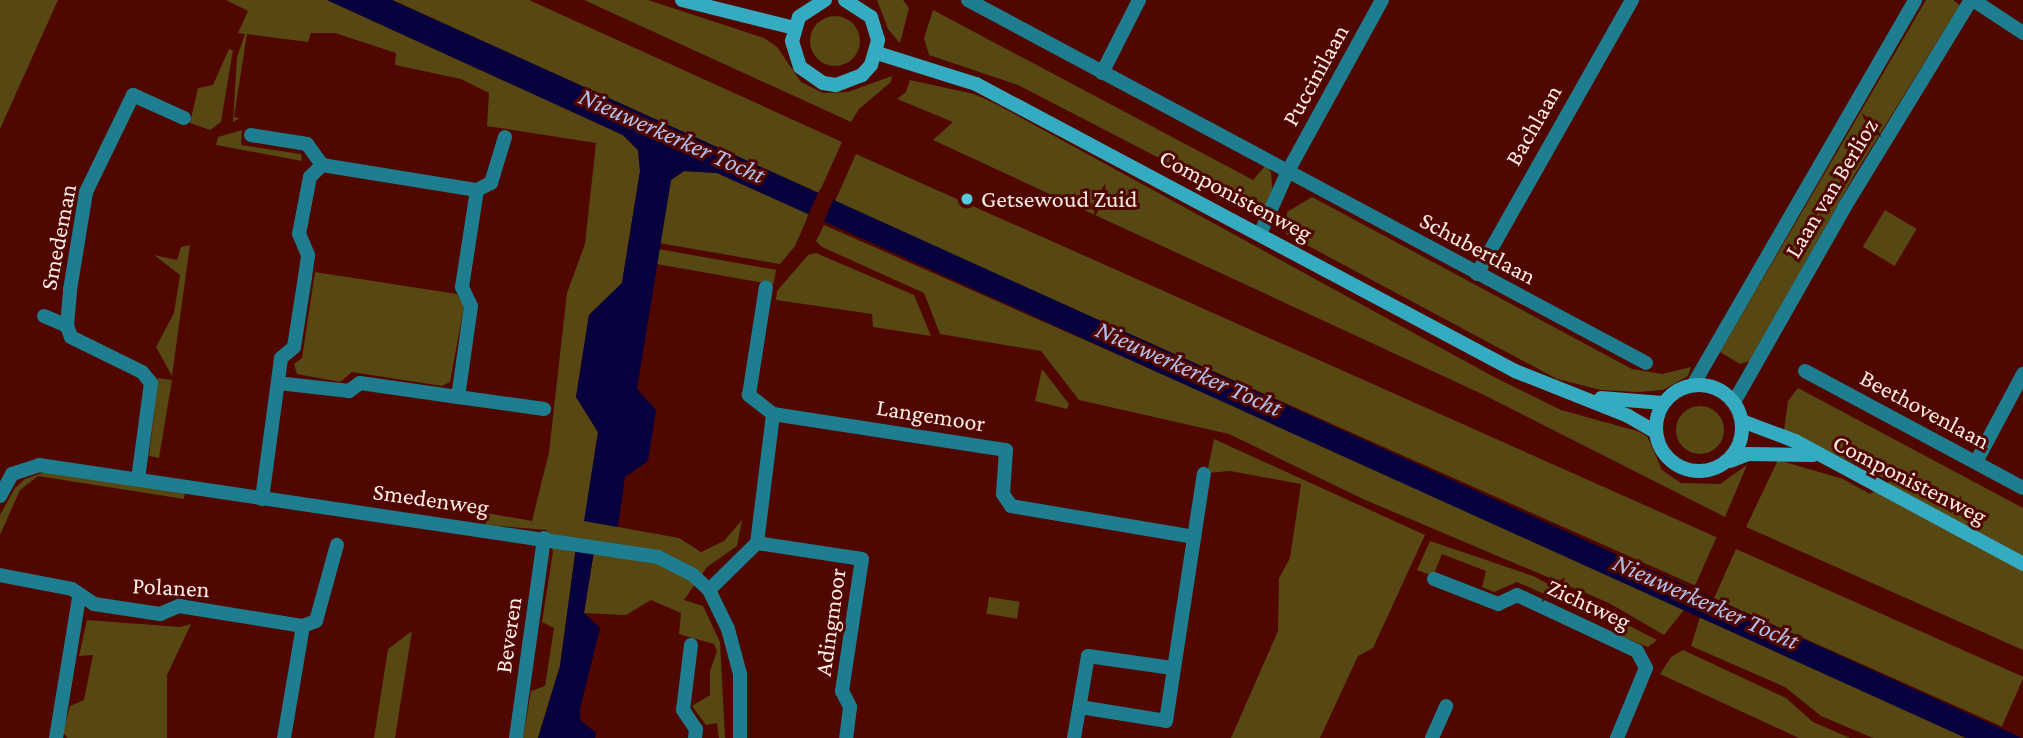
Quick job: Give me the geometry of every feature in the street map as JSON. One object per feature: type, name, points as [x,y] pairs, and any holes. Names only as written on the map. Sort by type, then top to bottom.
[{"type":"main road","points":[[682,0],[794,28]]},
{"type":"main road","points":[[825,0],[807,9],[794,28],[792,41],[800,67],[823,83],[850,82],[862,75],[877,52],[876,28],[862,8],[850,1]]},
{"type":"main road","name":"Componistenweg","points":[[877,52],[976,84],[1515,371],[1628,416],[1656,432]]},
{"type":"main road","points":[[1693,385],[1723,391],[1734,402],[1742,421],[1740,443],[1728,461],[1699,472],[1683,469],[1665,454],[1656,432],[1663,403],[1693,385]]},
{"type":"main road","name":"Componistenweg","points":[[1568,393],[1640,405],[1663,403]]},
{"type":"main road","name":"Componistenweg","points":[[1742,421],[1795,441],[1814,455],[2023,564]]},
{"type":"main road","name":"Componistenweg","points":[[1728,461],[1748,454],[1814,455]]},
{"type":"street","name":"Schubertlaan","points":[[968,0],[1646,363]]},
{"type":"street","points":[[1102,73],[1139,0]]},
{"type":"street","name":"Puccinilaan","points":[[1289,172],[1382,0]]},
{"type":"street","name":"Bachlaan","points":[[1477,274],[1632,0]]},
{"type":"street","name":"Laan van Berlioz","points":[[1693,385],[1916,0]]},
{"type":"street","points":[[1972,0],[2023,33]]},
{"type":"street","name":"Laan van Berlioz","points":[[1734,402],[1844,208],[1972,0]]},
{"type":"street","name":"Smedeman","points":[[138,479],[152,388],[149,379],[90,350],[71,337],[67,326],[86,192],[133,95],[184,118]]},
{"type":"street","points":[[251,135],[307,144],[322,165],[477,190],[491,183],[505,137]]},
{"type":"street","points":[[262,499],[281,358],[294,347],[305,277],[308,255],[299,234],[310,177],[322,165]]},
{"type":"street","points":[[1260,234],[1289,172]]},
{"type":"street","points":[[458,397],[471,306],[462,287],[477,190]]},
{"type":"street","points":[[709,590],[757,543],[774,414],[750,395],[766,288]]},
{"type":"street","name":"Smedeman","points":[[44,316],[67,326]]},
{"type":"street","name":"Beethovenlaan","points":[[1805,371],[2023,488]]},
{"type":"street","points":[[1976,462],[2023,374]]},
{"type":"street","points":[[278,383],[349,391],[360,383],[544,410]]},
{"type":"street","name":"Langemoor","points":[[774,414],[1006,450],[1003,494],[1011,506],[1194,537]]},
{"type":"street","name":"Smedenweg","points":[[0,496],[12,474],[40,465],[658,557],[693,575],[709,590],[729,629],[740,674],[740,738]]},
{"type":"street","points":[[1080,707],[1166,721],[1203,474]]},
{"type":"street","name":"Beveren","points":[[516,738],[544,538]]},
{"type":"street","name":"Adingmoor","points":[[757,543],[862,559],[842,691],[850,707],[846,738]]},
{"type":"street","points":[[284,738],[303,626],[316,621],[337,545]]},
{"type":"street","name":"Polanen","points":[[0,575],[72,589],[79,597],[160,614],[178,606],[303,626]]},
{"type":"street","name":"Zichtweg","points":[[1434,579],[1498,604],[1517,595],[1637,651],[1646,668],[1617,738]]},
{"type":"street","points":[[55,738],[79,597]]},
{"type":"street","points":[[691,645],[683,710],[696,729],[695,738]]},
{"type":"street","points":[[1074,738],[1088,656],[1172,668]]},
{"type":"street","points":[[1432,738],[1446,706]]},
{"type":"shaded area","points":[[0,0],[58,0],[0,129]]},
{"type":"shaded area","points":[[226,0],[327,0],[623,135],[638,150],[640,171],[622,283],[589,315],[576,397],[598,432],[585,521],[679,538],[701,552],[724,541],[742,520],[737,546],[707,567],[684,600],[703,606],[720,642],[725,738],[719,738],[717,723],[706,725],[692,706],[710,695],[710,671],[717,651],[714,644],[679,634],[681,613],[651,600],[626,615],[584,613],[594,551],[576,548],[560,666],[538,738],[523,738],[531,691],[545,686],[554,628],[542,622],[553,552],[547,530],[486,525],[486,513],[532,521],[549,452],[567,293],[585,244],[596,143],[487,126],[489,93],[461,79],[395,65],[396,53],[335,33],[311,33],[308,42],[247,34],[234,117],[240,118],[233,122],[237,57],[245,34],[238,33],[248,11]]},
{"type":"shaded area","points":[[392,0],[529,0],[842,142],[819,193]]},
{"type":"shaded area","points":[[584,0],[648,0],[764,38],[777,47],[801,82],[823,93],[848,92],[892,76],[891,82],[859,109],[851,122]]},
{"type":"shaded area","points":[[877,0],[903,0],[909,8],[900,43],[888,29]]},
{"type":"shaded area","points":[[1926,0],[1953,0],[1960,5],[1855,174],[1750,361],[1740,364],[1720,352]]},
{"type":"shaded area","points":[[933,10],[1253,180],[1265,166],[1271,172],[1273,196],[1268,205],[1252,206],[1018,85],[929,55],[924,38]]},
{"type":"shaded area","points":[[835,16],[852,24],[860,41],[852,58],[835,66],[818,58],[810,41],[818,24]]},
{"type":"shaded area","points":[[229,49],[233,50],[221,122],[210,130],[190,123],[198,88],[213,85]]},
{"type":"shaded area","points":[[910,80],[974,94],[996,104],[1494,377],[1561,410],[1647,436],[1662,470],[1681,483],[1720,484],[1747,465],[1725,517],[1482,394],[933,140],[953,122],[897,99],[906,92]]},
{"type":"shaded area","points":[[242,130],[241,145],[301,154],[302,161],[216,145],[218,137]]},
{"type":"shaded area","points":[[856,154],[1717,537],[1695,586],[834,202]]},
{"type":"shaded area","points":[[684,171],[717,173],[809,214],[795,246],[780,264],[659,243],[671,180]]},
{"type":"shaded area","points":[[1312,197],[1632,369],[1662,374],[1691,367],[1688,376],[1663,390],[1638,392],[1601,390],[1557,379],[1286,234],[1287,212]]},
{"type":"shaded area","points":[[1885,210],[1917,229],[1895,266],[1863,247]]},
{"type":"shaded area","points":[[824,225],[1382,471],[1684,610],[1664,635],[1609,603],[1363,499],[1229,434],[1079,400],[1041,351],[940,334],[924,293],[822,247],[816,241]]},
{"type":"shaded area","points":[[190,245],[172,376],[156,347],[174,313],[180,275],[154,255],[177,260],[181,247]]},
{"type":"shaded area","points":[[658,249],[776,270],[774,285],[655,264]]},
{"type":"shaded area","points":[[816,253],[914,295],[931,336],[873,327],[872,314],[776,300],[777,291],[808,255]]},
{"type":"shaded area","points":[[315,272],[457,294],[464,306],[450,382],[442,386],[352,372],[340,382],[297,374],[294,364],[302,358]]},
{"type":"shaded area","points":[[1042,369],[1069,404],[1067,409],[1035,401]]},
{"type":"shaded area","points":[[158,378],[172,380],[159,458],[149,456]]},
{"type":"shaded area","points":[[1798,388],[2023,508],[2023,650],[1746,527],[1778,460],[1843,479],[1870,494],[1890,481],[1784,430],[1788,401]]},
{"type":"shaded area","points":[[1700,406],[1717,413],[1724,430],[1717,447],[1700,454],[1683,447],[1676,430],[1683,413]]},
{"type":"shaded area","points":[[1214,439],[1425,535],[1373,648],[1358,656],[1320,738],[1231,738],[1278,631],[1279,578],[1290,558],[1301,484],[1230,471],[1207,473]]},
{"type":"shaded area","points":[[48,471],[185,492],[184,499],[38,476],[20,490],[0,535],[0,515],[15,488],[25,479]]},
{"type":"shaded area","points":[[1430,541],[1533,576],[1657,640],[1648,647],[1617,635],[1619,627],[1517,582],[1494,592],[1482,587],[1486,571],[1442,554],[1433,576],[1417,570]]},
{"type":"shaded area","points":[[1736,549],[2023,677],[2002,726],[1714,598]]},
{"type":"shaded area","points":[[989,597],[1020,602],[1017,619],[986,614]]},
{"type":"shaded area","points":[[1700,617],[1966,738],[1873,738],[1821,716],[1785,687],[1691,646]]},
{"type":"shaded area","points":[[87,620],[180,627],[191,624],[167,675],[167,738],[67,738],[63,732],[70,706],[84,700],[93,655],[79,656]]},
{"type":"shaded area","points":[[412,631],[395,738],[374,738],[388,649]]},
{"type":"shaded area","points":[[1683,650],[1786,698],[1813,722],[1850,738],[1799,738],[1660,674],[1671,657]]},
{"type":"water","name":"Nieuwerkerker Tocht","points":[[327,0],[392,0],[2022,738],[1966,738],[717,173],[684,171],[671,180],[637,389],[656,410],[648,461],[625,477],[618,527],[584,521],[598,432],[576,397],[589,315],[622,283],[640,171],[638,150],[623,135]]},
{"type":"water","points":[[576,547],[594,551],[584,613],[600,628],[580,709],[580,720],[596,733],[595,738],[538,738],[560,666]]},
{"type":"pier","points":[[820,189],[834,198],[821,228],[807,217]]},
{"type":"place","name":"Getsewoud Zuid","points":[[967,199]]}]
